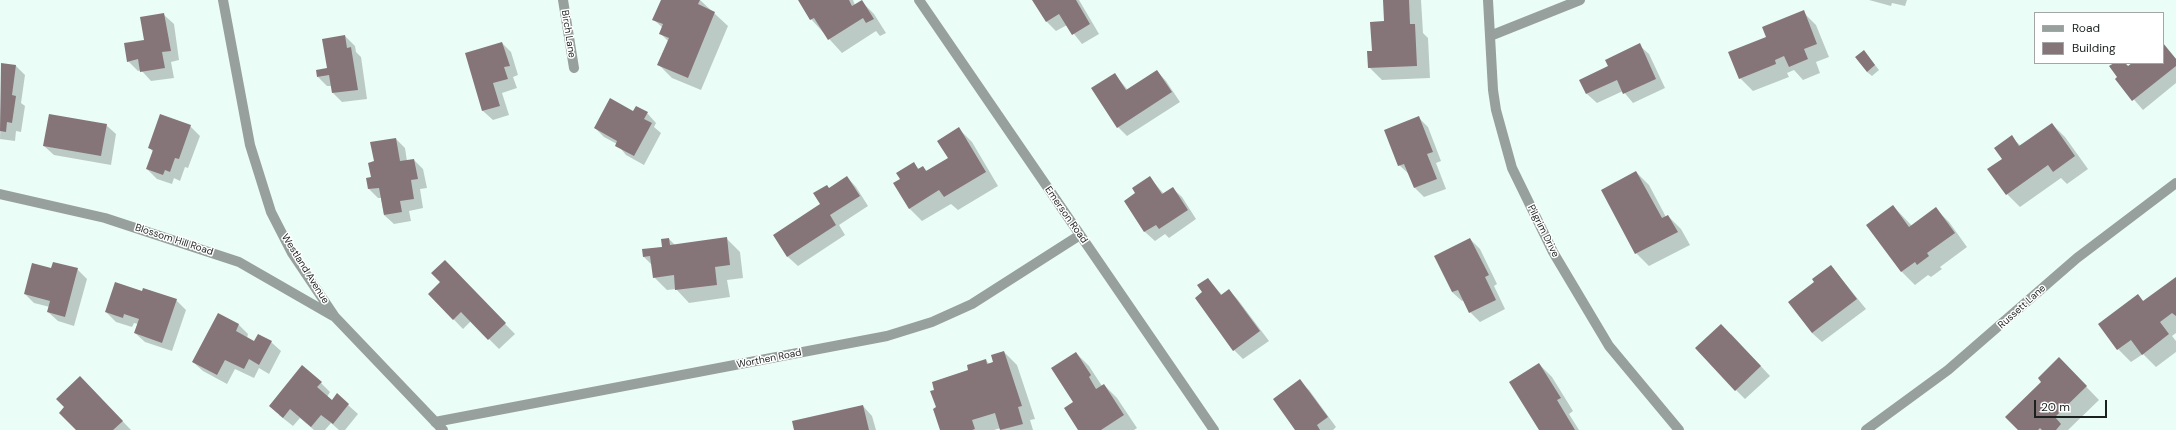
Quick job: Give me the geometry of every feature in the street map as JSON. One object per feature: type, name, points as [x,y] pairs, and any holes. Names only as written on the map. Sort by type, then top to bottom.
[{"type":"street","name":"Westland Avenue","points":[[222,0],[228,39],[250,145],[271,212],[292,253],[335,317],[443,430]]},
{"type":"street","name":"Birch Lane","points":[[563,0],[574,68]]},
{"type":"street","name":"Emerson Road","points":[[919,0],[1214,430]]},
{"type":"street","name":"Pilgrim Drive","points":[[1488,0],[1496,110],[1512,168],[1553,252],[1609,346],[1679,430]]},
{"type":"street","points":[[1490,36],[1580,0]]},
{"type":"street","name":"Russett Lane","points":[[1866,430],[1948,370],[2077,258],[2176,183]]},
{"type":"street","name":"Blossom Hill Road","points":[[0,194],[105,218],[239,262],[335,317]]},
{"type":"street","name":"Worthen Road","points":[[435,422],[887,336],[932,322],[972,304],[1080,235]]},
{"type":"building","points":[[661,0],[700,0],[698,4],[715,12],[688,78],[657,65],[669,38],[659,34],[663,24],[652,20]]},
{"type":"building","points":[[798,0],[849,0],[852,6],[862,0],[874,19],[866,23],[863,18],[828,40],[814,18],[810,20]]},
{"type":"building","points":[[1032,0],[1076,0],[1090,24],[1072,35],[1059,14],[1046,22]]},
{"type":"building","points":[[1383,0],[1409,0],[1410,24],[1415,24],[1417,66],[1368,68],[1367,51],[1372,51],[1370,22],[1384,21]]},
{"type":"building","points":[[1804,10],[1817,44],[1804,49],[1808,59],[1789,67],[1784,56],[1775,60],[1776,64],[1739,79],[1728,52],[1766,37],[1762,27]]},
{"type":"building","points":[[164,13],[171,51],[162,52],[165,68],[140,72],[138,59],[127,62],[124,43],[144,40],[140,17]]},
{"type":"building","points":[[345,35],[347,48],[351,47],[358,90],[332,93],[329,75],[317,77],[316,70],[327,68],[322,39]]},
{"type":"building","points":[[502,42],[510,66],[504,67],[508,79],[493,83],[500,106],[482,111],[465,53]]},
{"type":"building","points":[[1640,43],[1656,79],[1623,94],[1617,80],[1586,94],[1579,80],[1608,66],[1605,60]]},
{"type":"building","points":[[2164,44],[2176,59],[2176,66],[2132,101],[2115,79],[2117,77],[2109,66],[2112,64],[2126,64],[2128,66],[2131,64],[2164,64]]},
{"type":"building","points":[[1864,50],[1875,65],[1867,72],[1855,57]]},
{"type":"building","points":[[1,63],[16,65],[12,95],[16,96],[12,123],[7,122],[6,132],[0,131]]},
{"type":"building","points":[[1157,70],[1172,92],[1117,128],[1091,88],[1115,73],[1126,90]]},
{"type":"building","points":[[610,98],[633,111],[636,106],[648,112],[644,119],[652,123],[634,156],[615,146],[617,141],[594,128]]},
{"type":"building","points":[[49,114],[107,124],[101,156],[43,146]]},
{"type":"building","points":[[160,114],[191,125],[179,159],[175,158],[170,172],[165,170],[163,175],[146,169],[153,150],[148,148]]},
{"type":"building","points":[[1419,116],[1433,152],[1427,154],[1437,179],[1414,188],[1404,164],[1398,166],[1384,130]]},
{"type":"building","points":[[2052,123],[2075,156],[2053,172],[2048,165],[2006,195],[1987,169],[2002,159],[1994,148],[2012,135],[2019,146]]},
{"type":"building","points":[[959,127],[986,172],[944,197],[939,190],[909,209],[893,183],[900,179],[896,173],[914,162],[918,169],[923,166],[926,171],[948,158],[937,141]]},
{"type":"building","points":[[396,138],[400,161],[414,159],[418,179],[411,180],[414,199],[400,201],[402,212],[384,215],[379,188],[368,189],[366,178],[371,177],[368,163],[374,161],[370,142]]},
{"type":"building","points":[[1636,171],[1662,218],[1668,215],[1678,232],[1635,254],[1601,190]]},
{"type":"building","points":[[847,176],[860,196],[830,215],[836,225],[787,257],[773,235],[820,204],[813,193],[827,185],[829,188]]},
{"type":"building","points":[[1150,176],[1162,194],[1173,187],[1188,210],[1159,229],[1156,225],[1144,232],[1124,201],[1135,193],[1132,188]]},
{"type":"building","points":[[1893,205],[1909,227],[1936,207],[1955,233],[1927,253],[1929,256],[1917,265],[1915,262],[1901,272],[1866,225]]},
{"type":"building","points":[[727,237],[730,265],[715,267],[717,285],[675,290],[674,275],[653,278],[650,256],[643,257],[642,249],[662,247],[661,239],[669,238],[670,245]]},
{"type":"building","points":[[1470,238],[1489,275],[1485,277],[1496,300],[1469,313],[1458,290],[1452,292],[1434,256]]},
{"type":"building","points":[[445,260],[506,323],[488,340],[461,312],[453,320],[428,294],[440,282],[431,273]]},
{"type":"building","points":[[53,262],[78,268],[65,317],[47,312],[50,301],[24,294],[32,263],[51,268]]},
{"type":"building","points":[[1831,265],[1857,299],[1812,333],[1788,302],[1814,282],[1812,279]]},
{"type":"building","points":[[2176,277],[2176,316],[2172,313],[2160,322],[2169,334],[2142,355],[2131,340],[2117,350],[2098,324],[2138,294],[2143,301]]},
{"type":"building","points":[[1208,278],[1221,295],[1229,289],[1260,331],[1233,351],[1195,298],[1202,292],[1197,285]]},
{"type":"building","points":[[115,282],[142,291],[143,288],[177,299],[162,343],[134,333],[139,319],[124,314],[123,318],[105,312]]},
{"type":"building","points":[[218,313],[239,324],[236,331],[254,341],[258,334],[272,341],[259,365],[249,359],[244,369],[225,360],[217,375],[192,362]]},
{"type":"building","points":[[1721,324],[1761,366],[1735,391],[1695,348]]},
{"type":"building","points":[[1004,351],[1022,406],[1018,407],[1023,424],[1000,430],[995,413],[972,420],[975,429],[972,430],[940,430],[933,409],[936,407],[930,391],[934,390],[932,382],[968,370],[967,365],[986,359],[987,364],[993,362],[991,355]]},
{"type":"building","points":[[1076,352],[1091,375],[1089,377],[1096,389],[1104,384],[1124,415],[1101,430],[1078,430],[1064,408],[1073,402],[1051,368]]},
{"type":"building","points":[[2059,357],[2087,386],[2055,417],[2061,424],[2056,430],[2042,430],[2040,428],[2038,430],[2018,430],[2005,417],[2041,382],[2038,378]]},
{"type":"building","points":[[1539,363],[1561,398],[1557,400],[1575,430],[1539,430],[1509,382]]},
{"type":"building","points":[[302,365],[322,382],[317,387],[332,400],[337,393],[349,404],[333,424],[321,415],[311,427],[290,409],[283,418],[269,406]]},
{"type":"building","points":[[80,376],[123,421],[113,430],[76,430],[59,413],[64,407],[56,399]]},
{"type":"building","points":[[1300,379],[1328,417],[1317,425],[1320,430],[1295,430],[1273,399]]},
{"type":"building","points":[[863,405],[869,430],[794,430],[792,421]]}]
